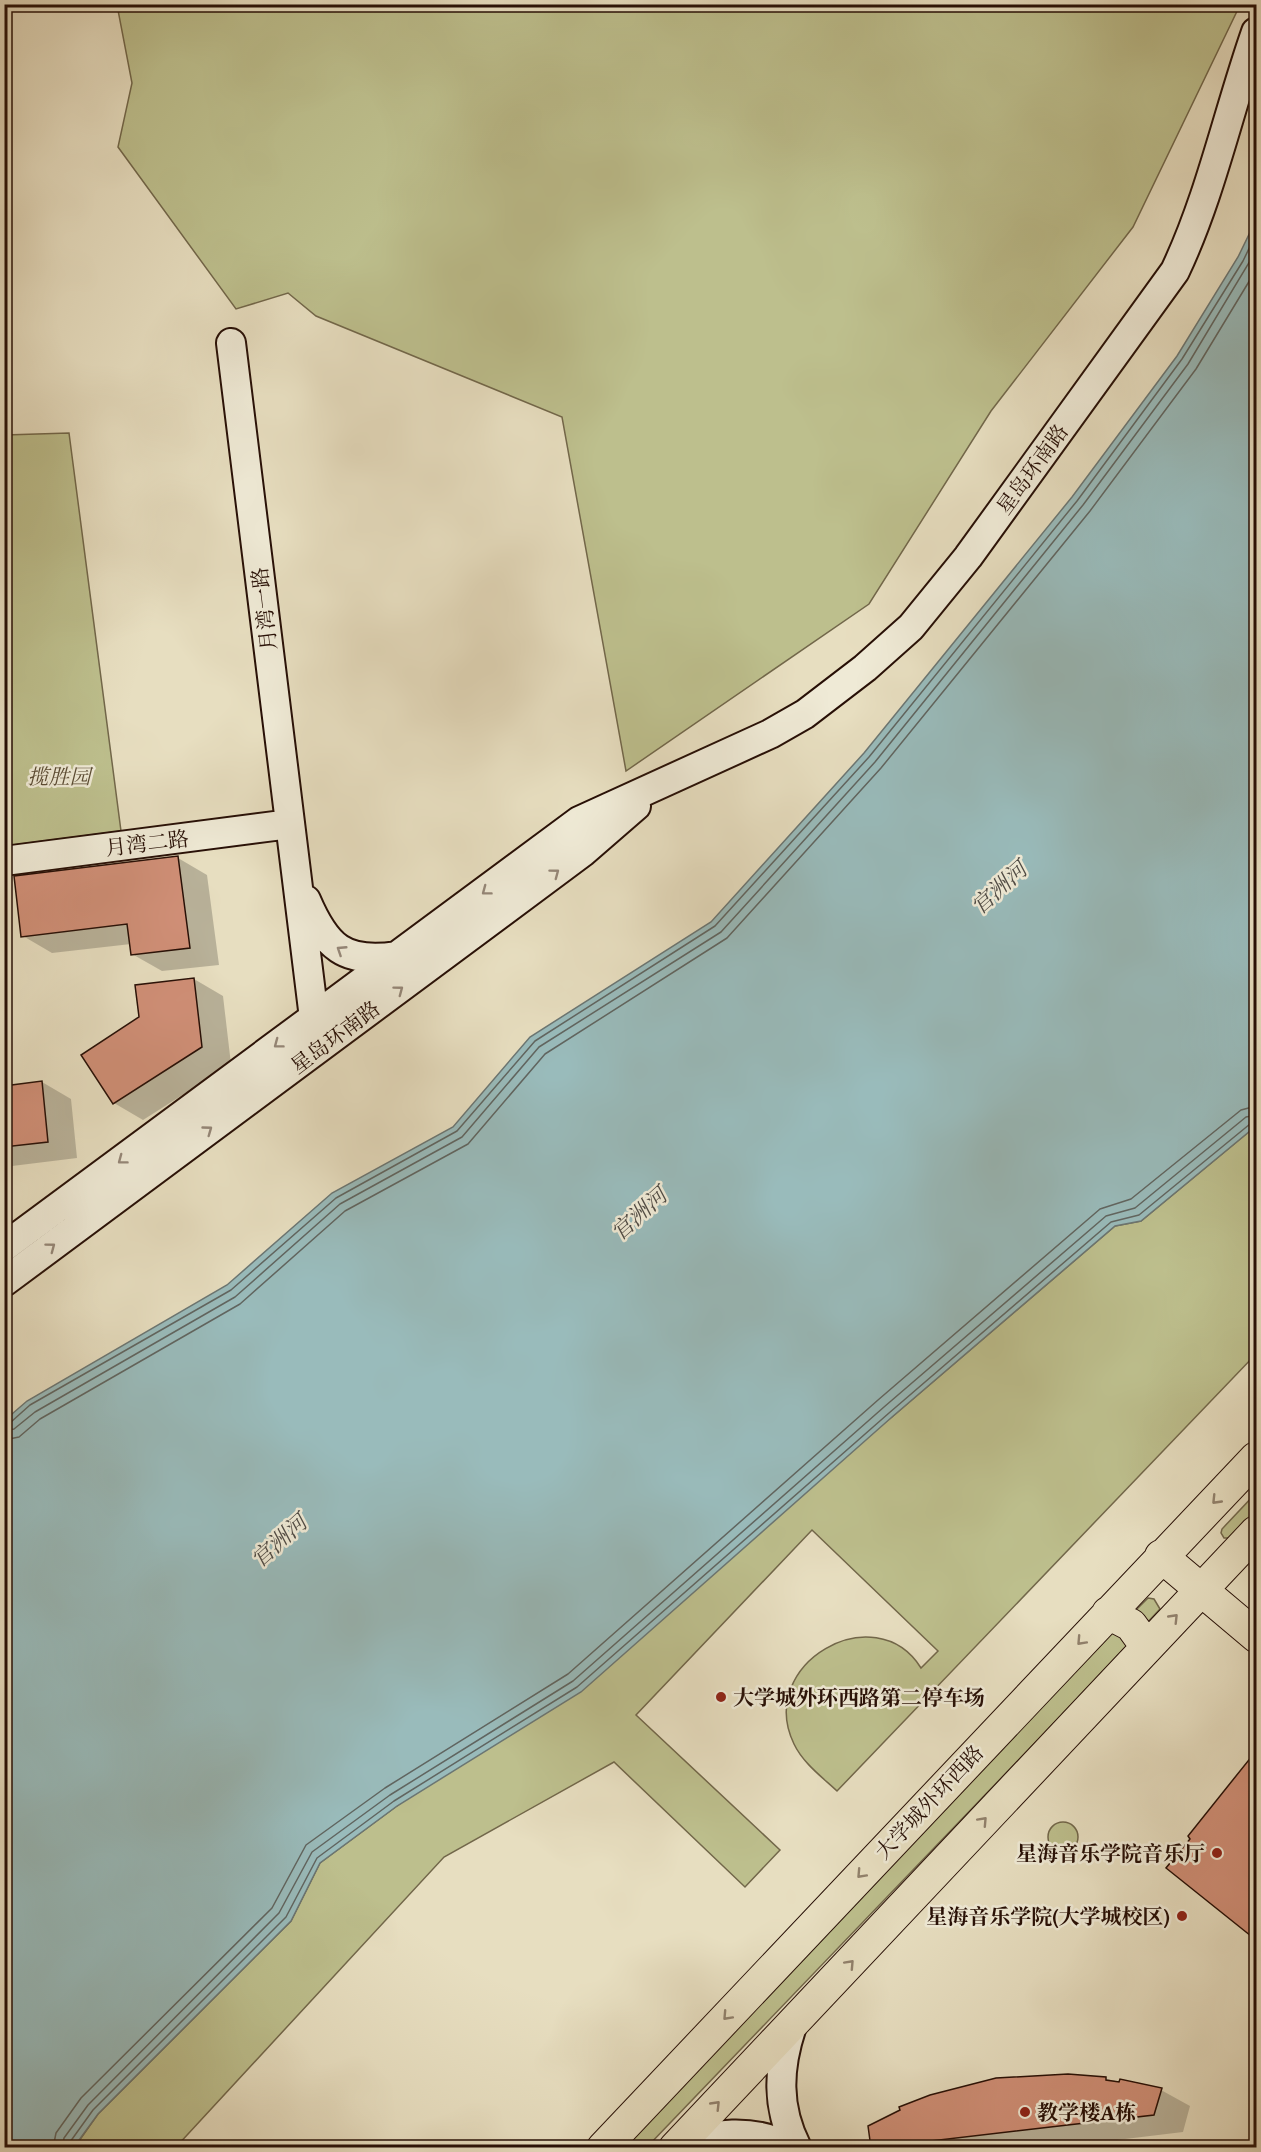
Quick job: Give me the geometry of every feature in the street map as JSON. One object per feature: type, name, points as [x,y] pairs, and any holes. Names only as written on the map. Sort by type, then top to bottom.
[{"type":"main road","name":"星岛环南路","points":[[4,1246],[579,822],[770,734],[834,692],[911,627],[968,557],[1175,272],[1196,227],[1229,110],[1257,32]]},
{"type":"main road","name":"月湾一路","points":[[231,343],[314,1018]]},
{"type":"main road","name":"星岛环南路","points":[[4,1282],[574,859],[661,785]]},
{"type":"main road","name":"月湾二路","points":[[4,861],[290,824]]},
{"type":"main road","name":"月湾一路","points":[[296,875],[320,930],[334,947],[346,955],[361,958],[375,960],[397,956]]},
{"type":"main road","name":"大学城外环西路","points":[[603,2148],[1161,1556],[1257,1458]]},
{"type":"main road","points":[[675,2148],[1257,1532]]},
{"type":"main road","points":[[1161,1556],[1257,1636]]},
{"type":"main road","points":[[1107,1613],[1131,1625],[1147,1647]]},
{"type":"main road","points":[[792,2026],[784,2050],[780,2087],[784,2118],[797,2148]]},
{"type":"main road","points":[[675,2148],[702,2138],[739,2135],[771,2139],[789,2148]]},
{"type":"green space","points":[[117,4],[1240,5],[1133,227],[991,411],[869,604],[626,771],[562,417],[316,316],[288,293],[236,309],[118,147],[132,83]]},
{"type":"green space","name":"揽胜园","points":[[69,433],[121,831],[5,846],[5,435]]},
{"type":"green space","points":[[1256,1126],[1256,1354],[837,1791],[802,1757],[794,1744],[786,1715],[791,1688],[805,1666],[826,1649],[850,1639],[876,1638],[901,1647],[921,1668],[938,1651],[812,1530],[636,1715],[780,1850],[745,1887],[614,1762],[444,1857],[176,2147],[74,2148],[98,2114],[291,1921],[320,1863],[397,1806],[892,1417],[1115,1226],[1141,1221]]},
{"type":"green space","points":[[1256,1493],[1256,1510],[1230,1538],[1224,1538],[1221,1533],[1222,1529]]},
{"type":"green space","points":[[1148,1598],[1154,1599],[1160,1609],[1144,1626],[1132,1614]]},
{"type":"green space","points":[[1113,1632],[1123,1632],[1127,1647],[647,2147],[620,2148]]},
{"type":"green space","points":[[1063,1822],[1069,1823],[1077,1831],[1077,1843],[1069,1851],[1063,1852],[1057,1851],[1049,1843],[1048,1837],[1049,1831],[1057,1823]]},
{"type":"water","name":"官洲河","points":[[1256,220],[1256,1126],[1141,1221],[1115,1226],[892,1417],[581,1692],[397,1806],[320,1863],[291,1921],[98,2114],[74,2147],[5,2147],[5,1420],[27,1401],[227,1285],[332,1193],[453,1127],[530,1037],[711,922],[864,753],[1072,497],[1177,356],[1238,257]]},
{"type":"building","points":[[178,856],[190,948],[131,955],[127,924],[21,937],[14,876]]},
{"type":"building","points":[[194,978],[202,1047],[113,1104],[81,1055],[139,1017],[135,985]]},
{"type":"building","points":[[42,1081],[48,1142],[4,1147],[4,1086]]},
{"type":"building","name":"星海音乐学院音乐厅","points":[[1252,1756],[1256,1760],[1256,1940],[1166,1868],[1190,1839],[1188,1836]]},
{"type":"building","name":"教学楼A栋","points":[[1068,2074],[1106,2077],[1106,2080],[1119,2082],[1120,2079],[1162,2088],[1154,2115],[871,2148],[868,2126],[900,2110],[899,2107],[930,2095],[996,2078]]},
{"type":"place","name":"大学城外环西路第二停车场","points":[[721,1697]]},
{"type":"place","name":"星海音乐学院音乐厅","points":[[1217,1853]]},
{"type":"place","name":"星海音乐学院(大学城校区)","points":[[1182,1916]]},
{"type":"place","name":"教学楼A栋","points":[[1025,2112]]}]
